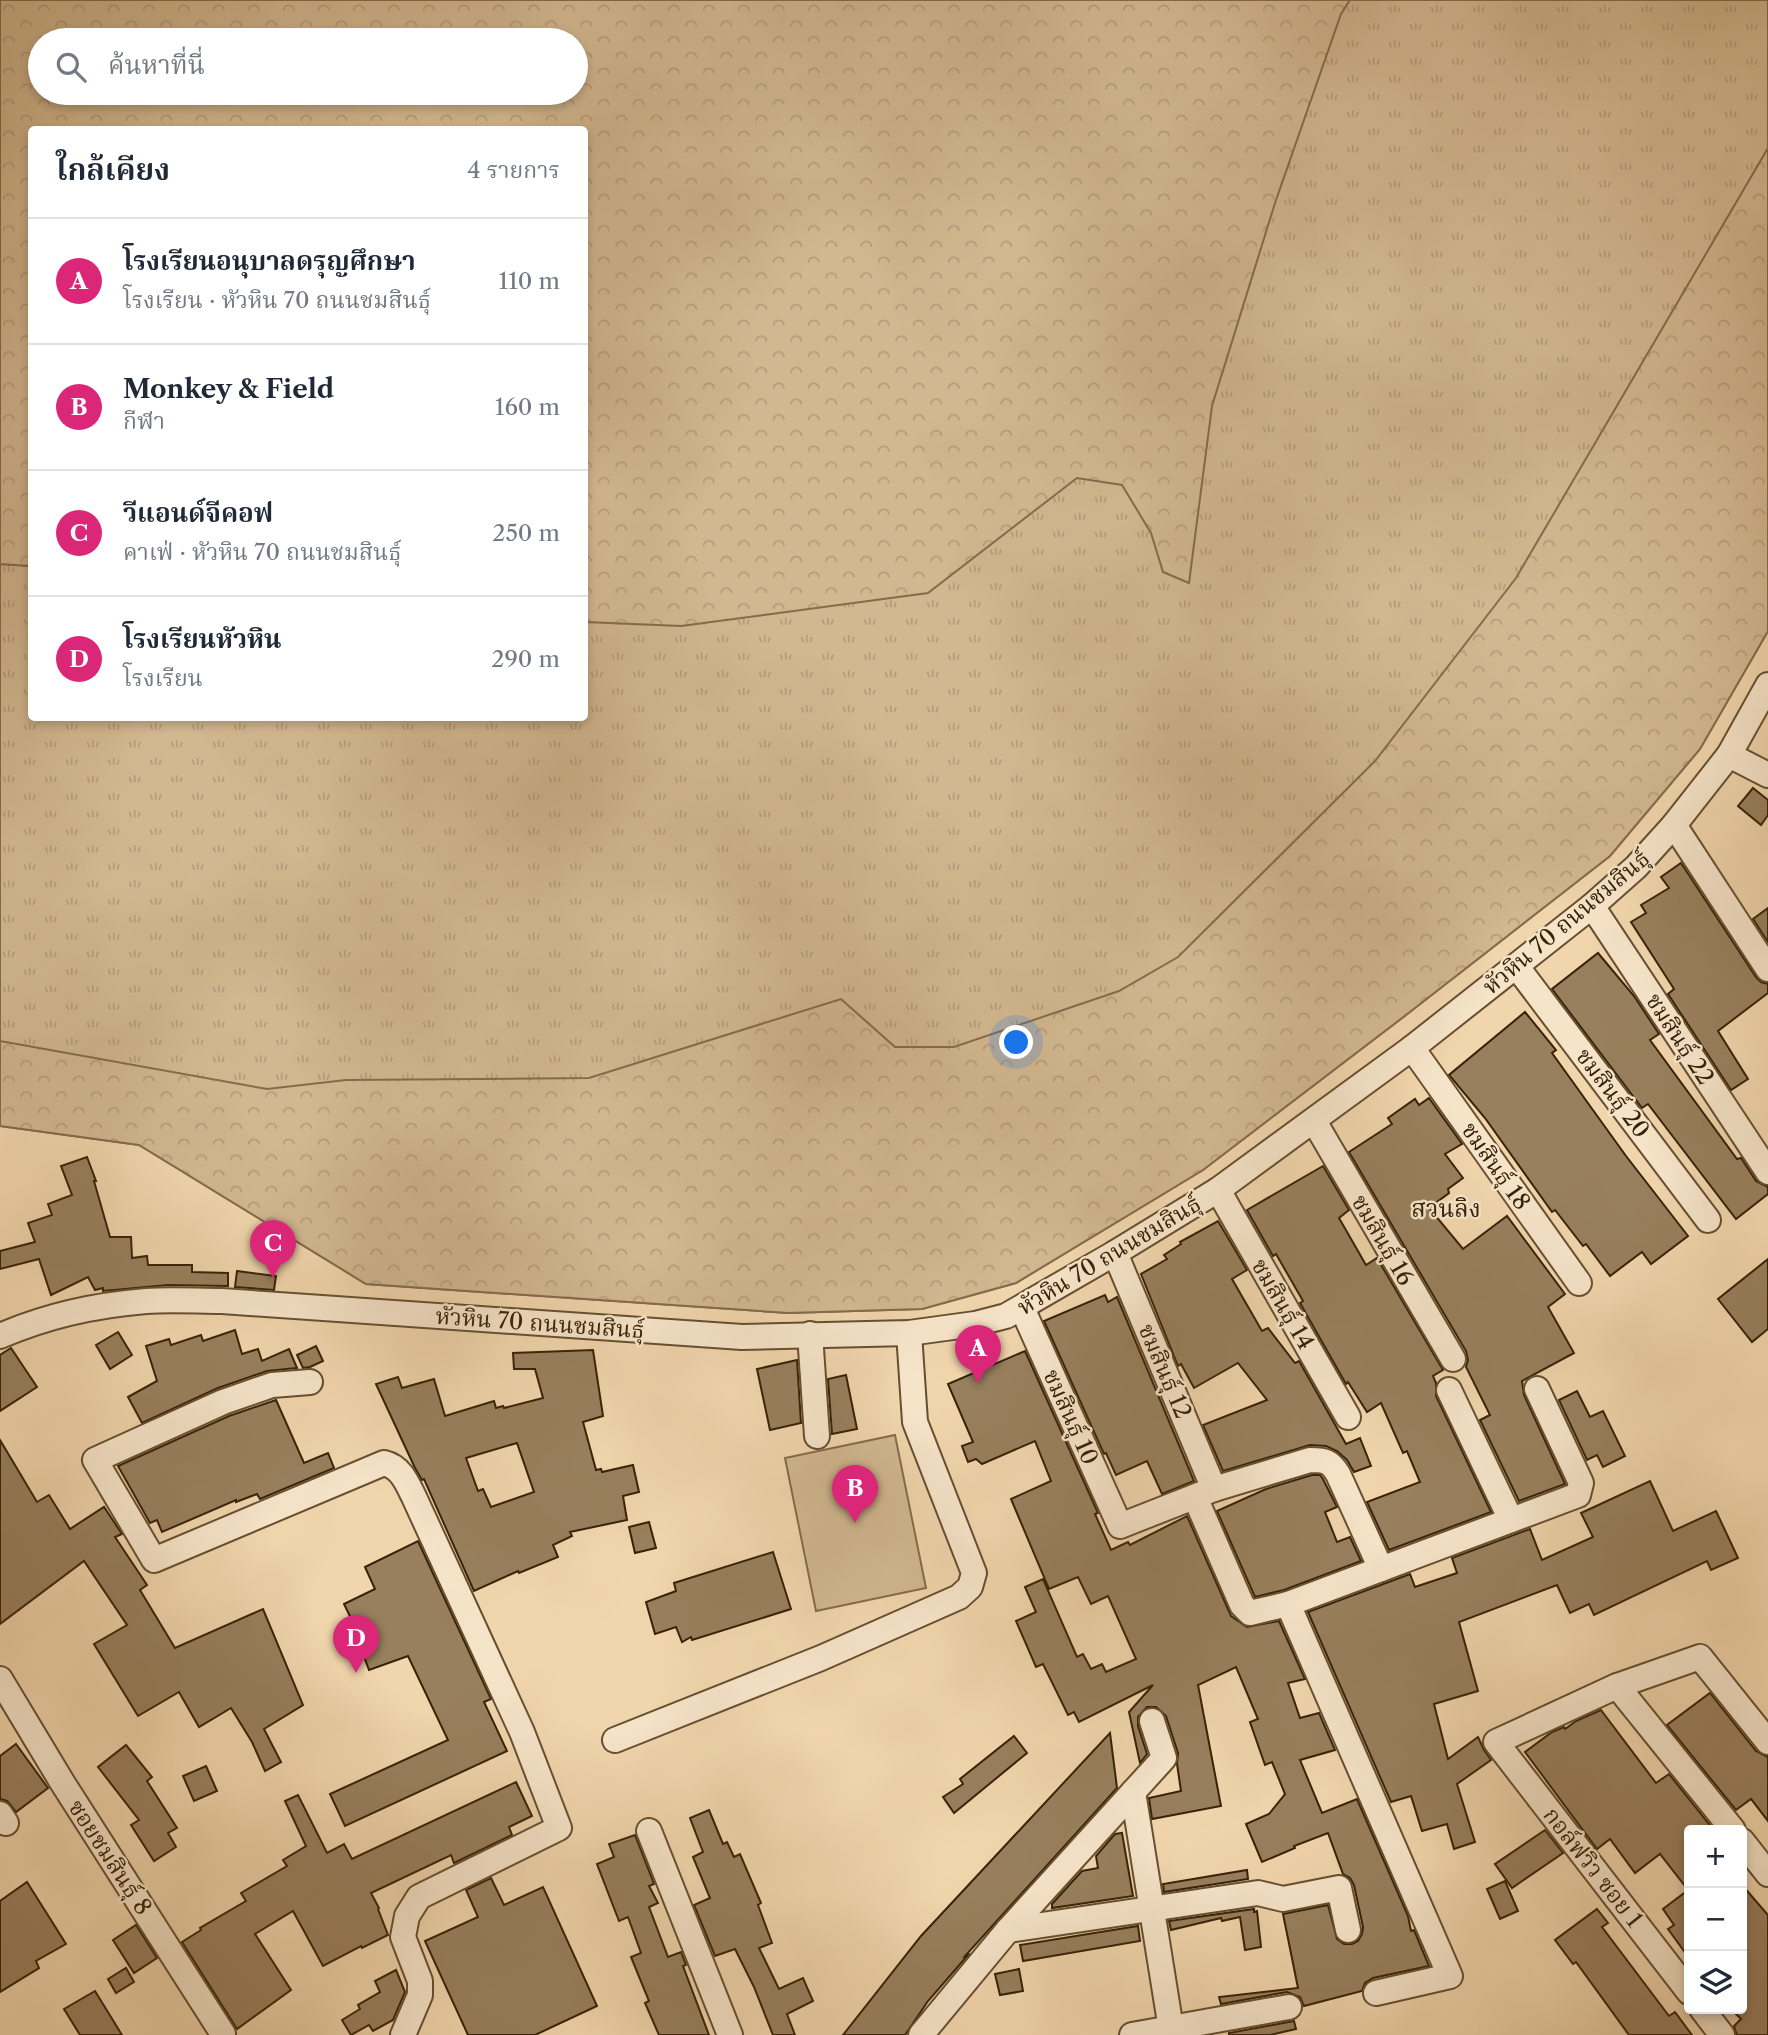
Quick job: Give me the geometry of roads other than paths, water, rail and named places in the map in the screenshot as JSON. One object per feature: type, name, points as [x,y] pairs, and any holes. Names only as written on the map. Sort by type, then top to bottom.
[{"type":"street","name":"หัวหิน 70 ถนนชมสินธุ์","points":[[0,1336],[29,1323],[85,1310],[148,1301],[222,1301],[742,1337],[909,1333],[975,1324],[1006,1316],[1115,1254],[1218,1190],[1412,1048],[1592,906],[1636,867],[1674,825],[1729,755],[1768,685]]},
{"type":"street","points":[[1729,755],[1768,775]]},
{"type":"street","points":[[1674,825],[1768,969]]},
{"type":"street","name":"ชมสินธุ์ 22","points":[[1592,906],[1768,1172]]},
{"type":"street","name":"ชมสินธุ์ 20","points":[[1517,967],[1708,1220]]},
{"type":"street","name":"ชมสินธุ์ 18","points":[[1412,1048],[1579,1283]]},
{"type":"street","name":"ชมสินธุ์ 16","points":[[1314,1121],[1453,1359]]},
{"type":"street","name":"ชมสินธุ์ 14","points":[[1218,1190],[1348,1417]]},
{"type":"street","name":"ชมสินธุ์ 12","points":[[1115,1254],[1205,1493],[1242,1605],[1250,1613],[1288,1604]]},
{"type":"street","name":"ชมสินธุ์ 10","points":[[1022,1308],[1120,1526],[1205,1493]]},
{"type":"street","points":[[615,1740],[821,1658],[960,1597],[970,1587],[974,1573],[915,1422],[909,1333]]},
{"type":"street","points":[[810,1334],[817,1436]]},
{"type":"street","points":[[310,1382],[272,1385],[223,1402],[95,1460],[154,1560],[384,1463],[393,1465],[408,1485],[522,1732],[559,1828],[419,1897],[407,1916],[404,1937],[419,1981],[420,1996],[403,2035]]},
{"type":"street","points":[[1376,1993],[1450,1976],[1288,1604],[1578,1495],[1581,1483],[1537,1389]]},
{"type":"street","points":[[1449,1390],[1511,1520]]},
{"type":"street","points":[[1205,1493],[1310,1460],[1331,1463],[1381,1569]]},
{"type":"street","points":[[1729,1825],[1617,1686],[1700,1657],[1768,1742]]},
{"type":"street","name":"ซอยชมสินธุ์ 8","points":[[0,1679],[62,1782],[223,2034]]},
{"type":"street","name":"กอล์ฟวิว ซอย 1","points":[[1617,1686],[1496,1742],[1684,1986]]},
{"type":"street","points":[[921,2035],[1008,1930],[1164,1758],[1152,1721]]},
{"type":"street","points":[[1133,1792],[1172,2032]]},
{"type":"street","points":[[649,1831],[730,2035]]},
{"type":"street","points":[[1747,1847],[1768,1874]]},
{"type":"street","points":[[1008,1930],[1258,1893],[1283,1899],[1339,1888],[1348,1930]]},
{"type":"street","points":[[1132,2035],[1172,2032],[1289,2007]]},
{"type":"street","points":[[1706,2014],[1722,2035]]},
{"type":"place","name":"วีแอนด์จีคอฟ","points":[[273,1278]]},
{"type":"place","name":"โรงเรียนอนุบาลดรุญศึกษา","points":[[978,1383]]},
{"type":"place","name":"Monkey & Field","points":[[855,1523]]},
{"type":"place","name":"โรงเรียนหัวหิน","points":[[356,1673]]},
{"type":"district","name":"สวนลิง","points":[[1446,1209]]}]
